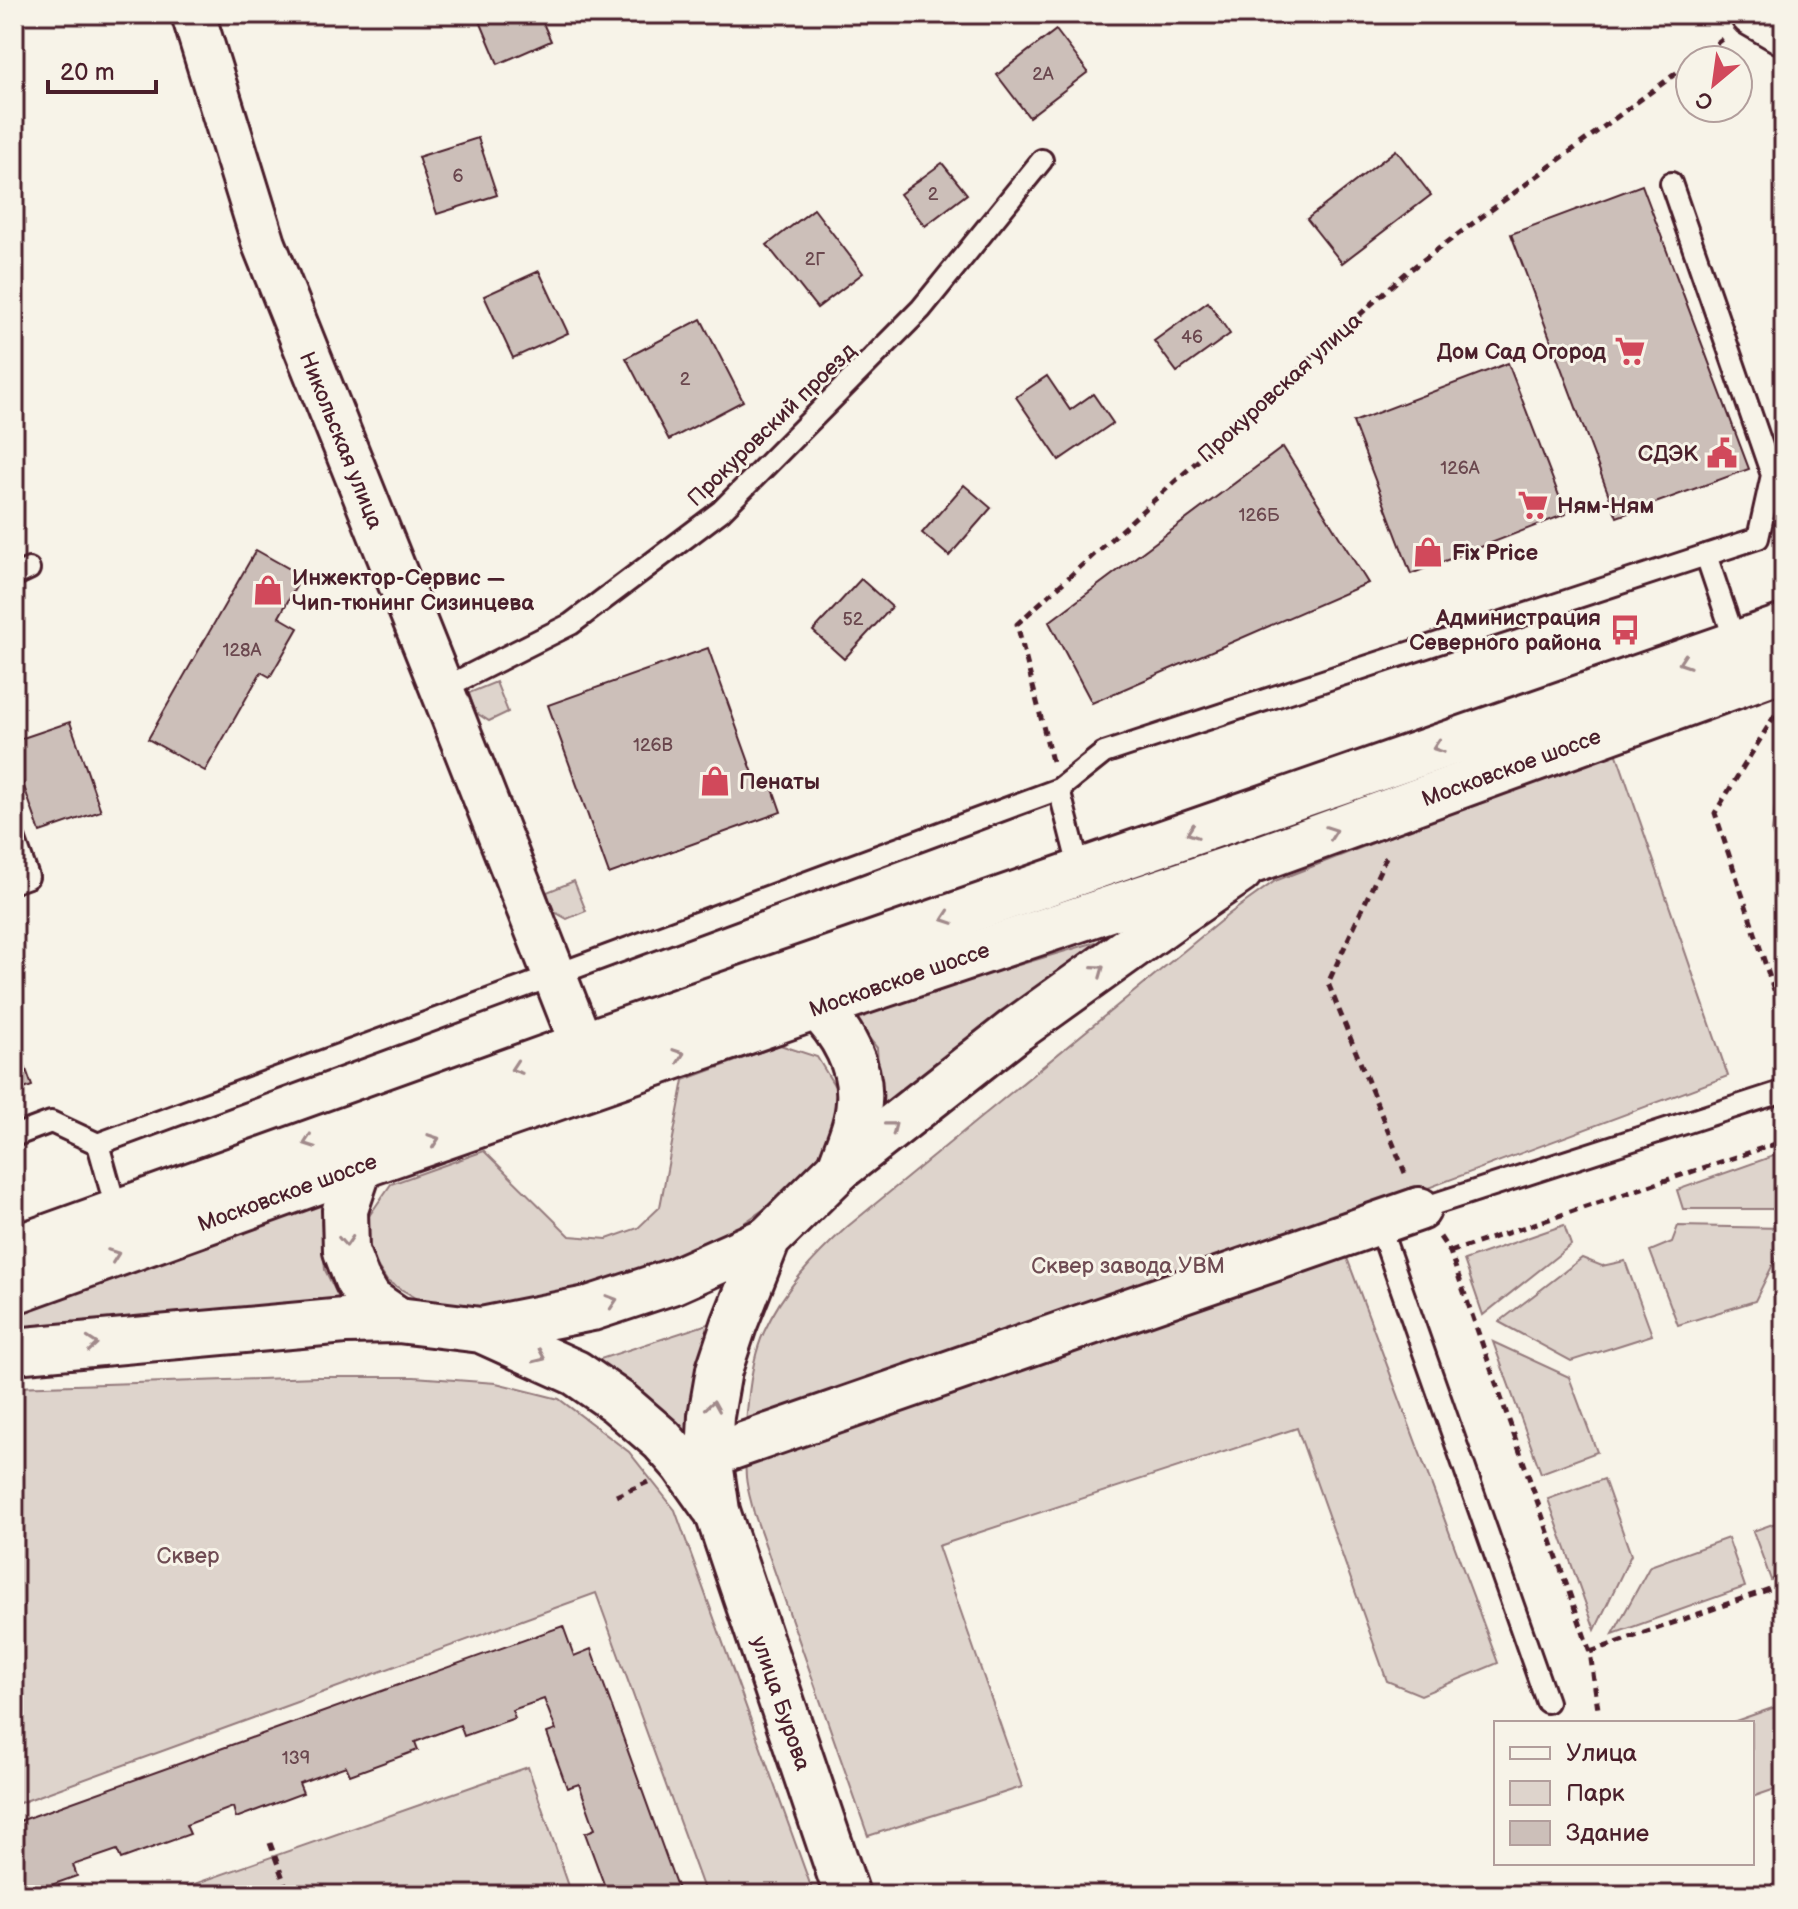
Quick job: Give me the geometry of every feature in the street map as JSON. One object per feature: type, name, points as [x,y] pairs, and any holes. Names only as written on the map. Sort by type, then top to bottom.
[{"type":"main road","name":"Московское шоссе","points":[[14,1249],[383,1116],[817,1007],[1258,859],[1761,676],[1784,627]]},
{"type":"main road","name":"Московское шоссе","points":[[14,1291],[360,1166],[775,979],[1080,871],[1761,676]]},
{"type":"main road","points":[[481,1330],[592,1308],[674,1281],[768,1239],[840,1168],[1017,1029],[1258,859]]},
{"type":"main road","points":[[775,979],[817,1007],[844,1041],[857,1070],[860,1101],[840,1168]]},
{"type":"main road","points":[[383,1116],[360,1166],[345,1210],[346,1251],[357,1280],[370,1301],[398,1320]]},
{"type":"main road","points":[[717,1511],[709,1456],[711,1416],[719,1370],[768,1239]]},
{"type":"main road","points":[[14,1351],[345,1321],[398,1320],[481,1330],[576,1373],[618,1402],[662,1440],[717,1511]]},
{"type":"main road","name":"улица Бурова","points":[[717,1511],[847,1895]]},
{"type":"street","name":"Никольская улица","points":[[193,14],[264,244],[589,1065]]},
{"type":"street","points":[[709,1456],[1419,1209]]},
{"type":"lane","name":"Прокуровский проезд","points":[[442,689],[571,624],[721,511],[921,309],[1042,160]]},
{"type":"lane","points":[[14,1136],[51,1122],[98,1144],[1059,789],[1104,753],[1758,538],[1772,475],[1671,183]]},
{"type":"lane","points":[[1706,555],[1761,676]]},
{"type":"lane","points":[[1059,789],[1080,871]]},
{"type":"lane","points":[[14,838],[28,877],[14,882]]},
{"type":"lane","points":[[1419,1209],[1784,1091]]},
{"type":"lane","points":[[98,1144],[117,1212]]},
{"type":"lane","points":[[1378,1222],[1547,1702]]},
{"type":"path","name":"Прокуровская улица","points":[[1059,789],[1017,624],[1407,272],[1674,75]]},
{"type":"path","points":[[1761,676],[1715,813],[1784,1020]]},
{"type":"path","points":[[1386,857],[1328,983],[1419,1209],[1450,1252],[1590,1652],[1598,1709]]},
{"type":"path","points":[[1450,1252],[1784,1141]]},
{"type":"path","points":[[1590,1652],[1784,1584]]},
{"type":"path","points":[[270,1843],[289,1895]]},
{"type":"green space","points":[[496,682],[508,712],[489,721],[475,712],[469,693]]},
{"type":"green space","name":"Сквер завода УВМ","points":[[1615,749],[1728,1076],[1334,1223],[1498,1663],[1421,1695],[1387,1681],[1297,1428],[938,1546],[1022,1787],[868,1836],[754,1513],[747,1482],[746,1424],[750,1383],[764,1332],[780,1302],[811,1262],[847,1227],[1229,914],[1275,881]]},
{"type":"green space","points":[[1784,763],[1784,870],[1772,832],[1780,764]]},
{"type":"green space","points":[[574,881],[586,911],[567,919],[553,911],[547,892]]},
{"type":"green space","points":[[1096,942],[870,1128],[879,1083],[877,1048],[850,1015]]},
{"type":"green space","points":[[780,1045],[817,1057],[837,1090],[832,1137],[805,1176],[728,1234],[633,1273],[540,1298],[477,1310],[418,1299],[387,1281],[369,1253],[369,1216],[391,1184],[484,1151],[570,1236],[607,1239],[638,1228],[660,1207],[684,1080]]},
{"type":"green space","points":[[1776,1155],[1784,1178],[1784,1209],[1683,1209],[1677,1190]]},
{"type":"green space","points":[[330,1194],[321,1221],[325,1270],[342,1304],[14,1333],[14,1311]]},
{"type":"green space","points":[[1564,1225],[1571,1245],[1483,1315],[1464,1260]]},
{"type":"green space","points":[[1678,1226],[1784,1228],[1784,1242],[1755,1301],[1678,1325],[1650,1251],[1672,1242]]},
{"type":"green space","points":[[1582,1258],[1602,1266],[1625,1261],[1652,1335],[1571,1361],[1499,1322]]},
{"type":"green space","points":[[714,1322],[686,1434],[594,1361]]},
{"type":"green space","points":[[1493,1342],[1569,1377],[1597,1452],[1541,1473]]},
{"type":"green space","name":"Сквер","points":[[317,1377],[414,1377],[496,1383],[559,1399],[629,1452],[675,1510],[814,1895],[706,1895],[596,1593],[14,1805],[14,1387]]},
{"type":"green space","points":[[1604,1479],[1631,1555],[1595,1630],[1548,1499]]},
{"type":"green space","points":[[1784,1520],[1784,1575],[1771,1580],[1753,1531]]},
{"type":"green space","points":[[1728,1538],[1745,1587],[1613,1634],[1650,1566]]},
{"type":"green space","points":[[1784,1704],[1784,1786],[1754,1796],[1754,1721],[1736,1721]]},
{"type":"green space","points":[[528,1767],[572,1895],[163,1895]]},
{"type":"building","points":[[477,14],[539,14],[551,41],[498,64]]},
{"type":"building","points":[[1056,30],[1088,72],[1029,117],[997,75]]},
{"type":"building","points":[[478,138],[497,195],[437,214],[418,157]]},
{"type":"building","points":[[1396,150],[1431,195],[1342,263],[1307,219]]},
{"type":"building","points":[[942,163],[967,194],[925,226],[900,194]]},
{"type":"building","name":"Дом Сад Огород","points":[[1642,185],[1749,469],[1617,517],[1511,234]]},
{"type":"building","points":[[814,209],[863,273],[817,308],[767,245]]},
{"type":"building","points":[[539,271],[568,333],[513,358],[484,296]]},
{"type":"building","points":[[1208,302],[1230,334],[1177,372],[1154,341]]},
{"type":"building","points":[[701,319],[743,401],[669,440],[626,358]]},
{"type":"building","points":[[1508,363],[1566,514],[1411,574],[1353,422]]},
{"type":"building","points":[[1047,376],[1070,410],[1093,394],[1113,423],[1059,460],[1016,397]]},
{"type":"building","points":[[1283,447],[1368,583],[1092,703],[1049,622]]},
{"type":"building","points":[[964,485],[991,508],[949,556],[922,533]]},
{"type":"building","points":[[256,550],[302,576],[279,617],[298,628],[270,677],[261,672],[205,771],[148,739]]},
{"type":"building","points":[[861,579],[892,607],[844,659],[813,631]]},
{"type":"building","points":[[708,648],[759,790],[772,786],[781,812],[609,874],[548,705]]},
{"type":"building","points":[[70,722],[101,811],[40,832],[14,758],[14,741]]},
{"type":"building","points":[[14,1036],[32,1086],[14,1093]]},
{"type":"building","points":[[563,1626],[574,1656],[591,1649],[680,1895],[608,1895],[585,1833],[595,1829],[579,1784],[567,1788],[547,1733],[556,1730],[544,1699],[512,1710],[515,1718],[464,1736],[460,1725],[415,1742],[418,1750],[350,1775],[346,1766],[299,1783],[303,1793],[236,1818],[233,1807],[186,1825],[190,1834],[121,1859],[117,1850],[73,1865],[77,1876],[23,1895],[14,1895],[14,1823]]},
{"type":"place","name":"Дом Сад Огород","points":[[1630,351]]},
{"type":"place","name":"СДЭК","points":[[1722,453]]},
{"type":"place","name":"Ням-Ням","points":[[1533,505]]},
{"type":"place","name":"Fix Price","points":[[1428,552]]},
{"type":"place","name":"Инжектор-Сервис — Чип-тюнинг Сизинцева","points":[[268,590]]},
{"type":"place","name":"Администрация Северного района","points":[[1625,630]]},
{"type":"place","name":"Пенаты","points":[[715,781]]}]
